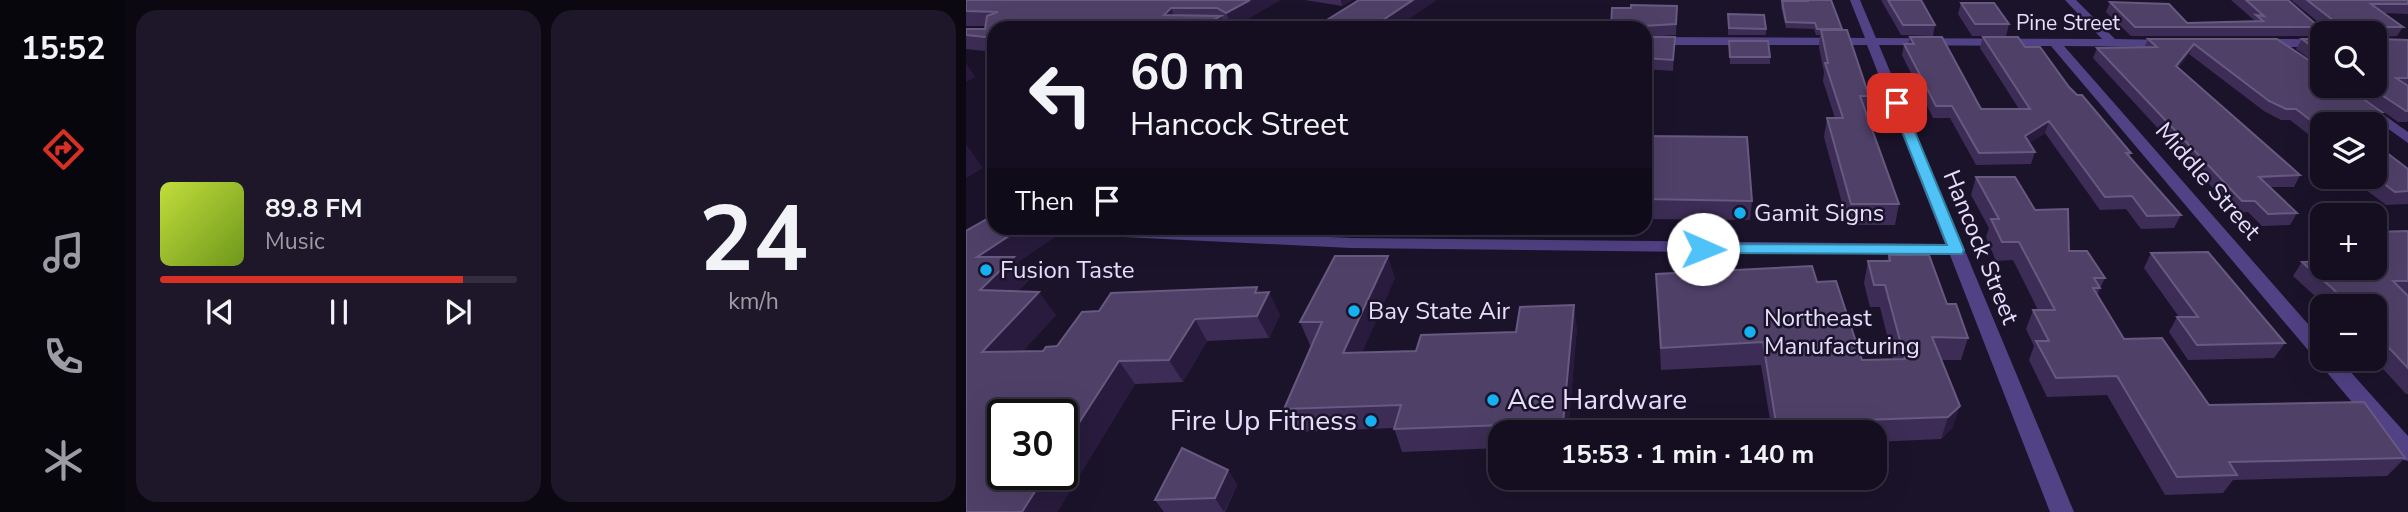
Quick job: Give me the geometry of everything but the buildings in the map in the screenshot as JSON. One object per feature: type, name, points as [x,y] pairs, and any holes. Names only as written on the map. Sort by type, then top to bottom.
[{"type":"street","name":"Hancock Street","points":[[1855,0],[2062,512]]},
{"type":"street","points":[[2070,0],[2112,43]]},
{"type":"street","name":"Pine Street","points":[[1652,41],[2180,43]]},
{"type":"street","name":"Middle Street","points":[[2054,42],[2310,339]]},
{"type":"street","points":[[2248,43],[2310,43]]},
{"type":"street","points":[[2276,43],[2294,56]]},
{"type":"street","points":[[2352,98],[2408,139]]},
{"type":"street","points":[[1186,235],[1351,243],[1956,250]]},
{"type":"street","points":[[2337,371],[2408,452]]},
{"type":"place","name":"Gamit Signs","points":[[1740,213]]},
{"type":"place","name":"Fusion Taste","points":[[986,270]]},
{"type":"place","name":"Bay State Air","points":[[1354,311]]},
{"type":"place","name":"Northeast Manufacturing","points":[[1750,332]]},
{"type":"place","name":"Ace Hardware","points":[[1493,400]]},
{"type":"place","name":"Fire Up Fitness","points":[[1371,421]]},
{"type":"route","points":[[1703,249],[1956,250],[1897,103]]}]
